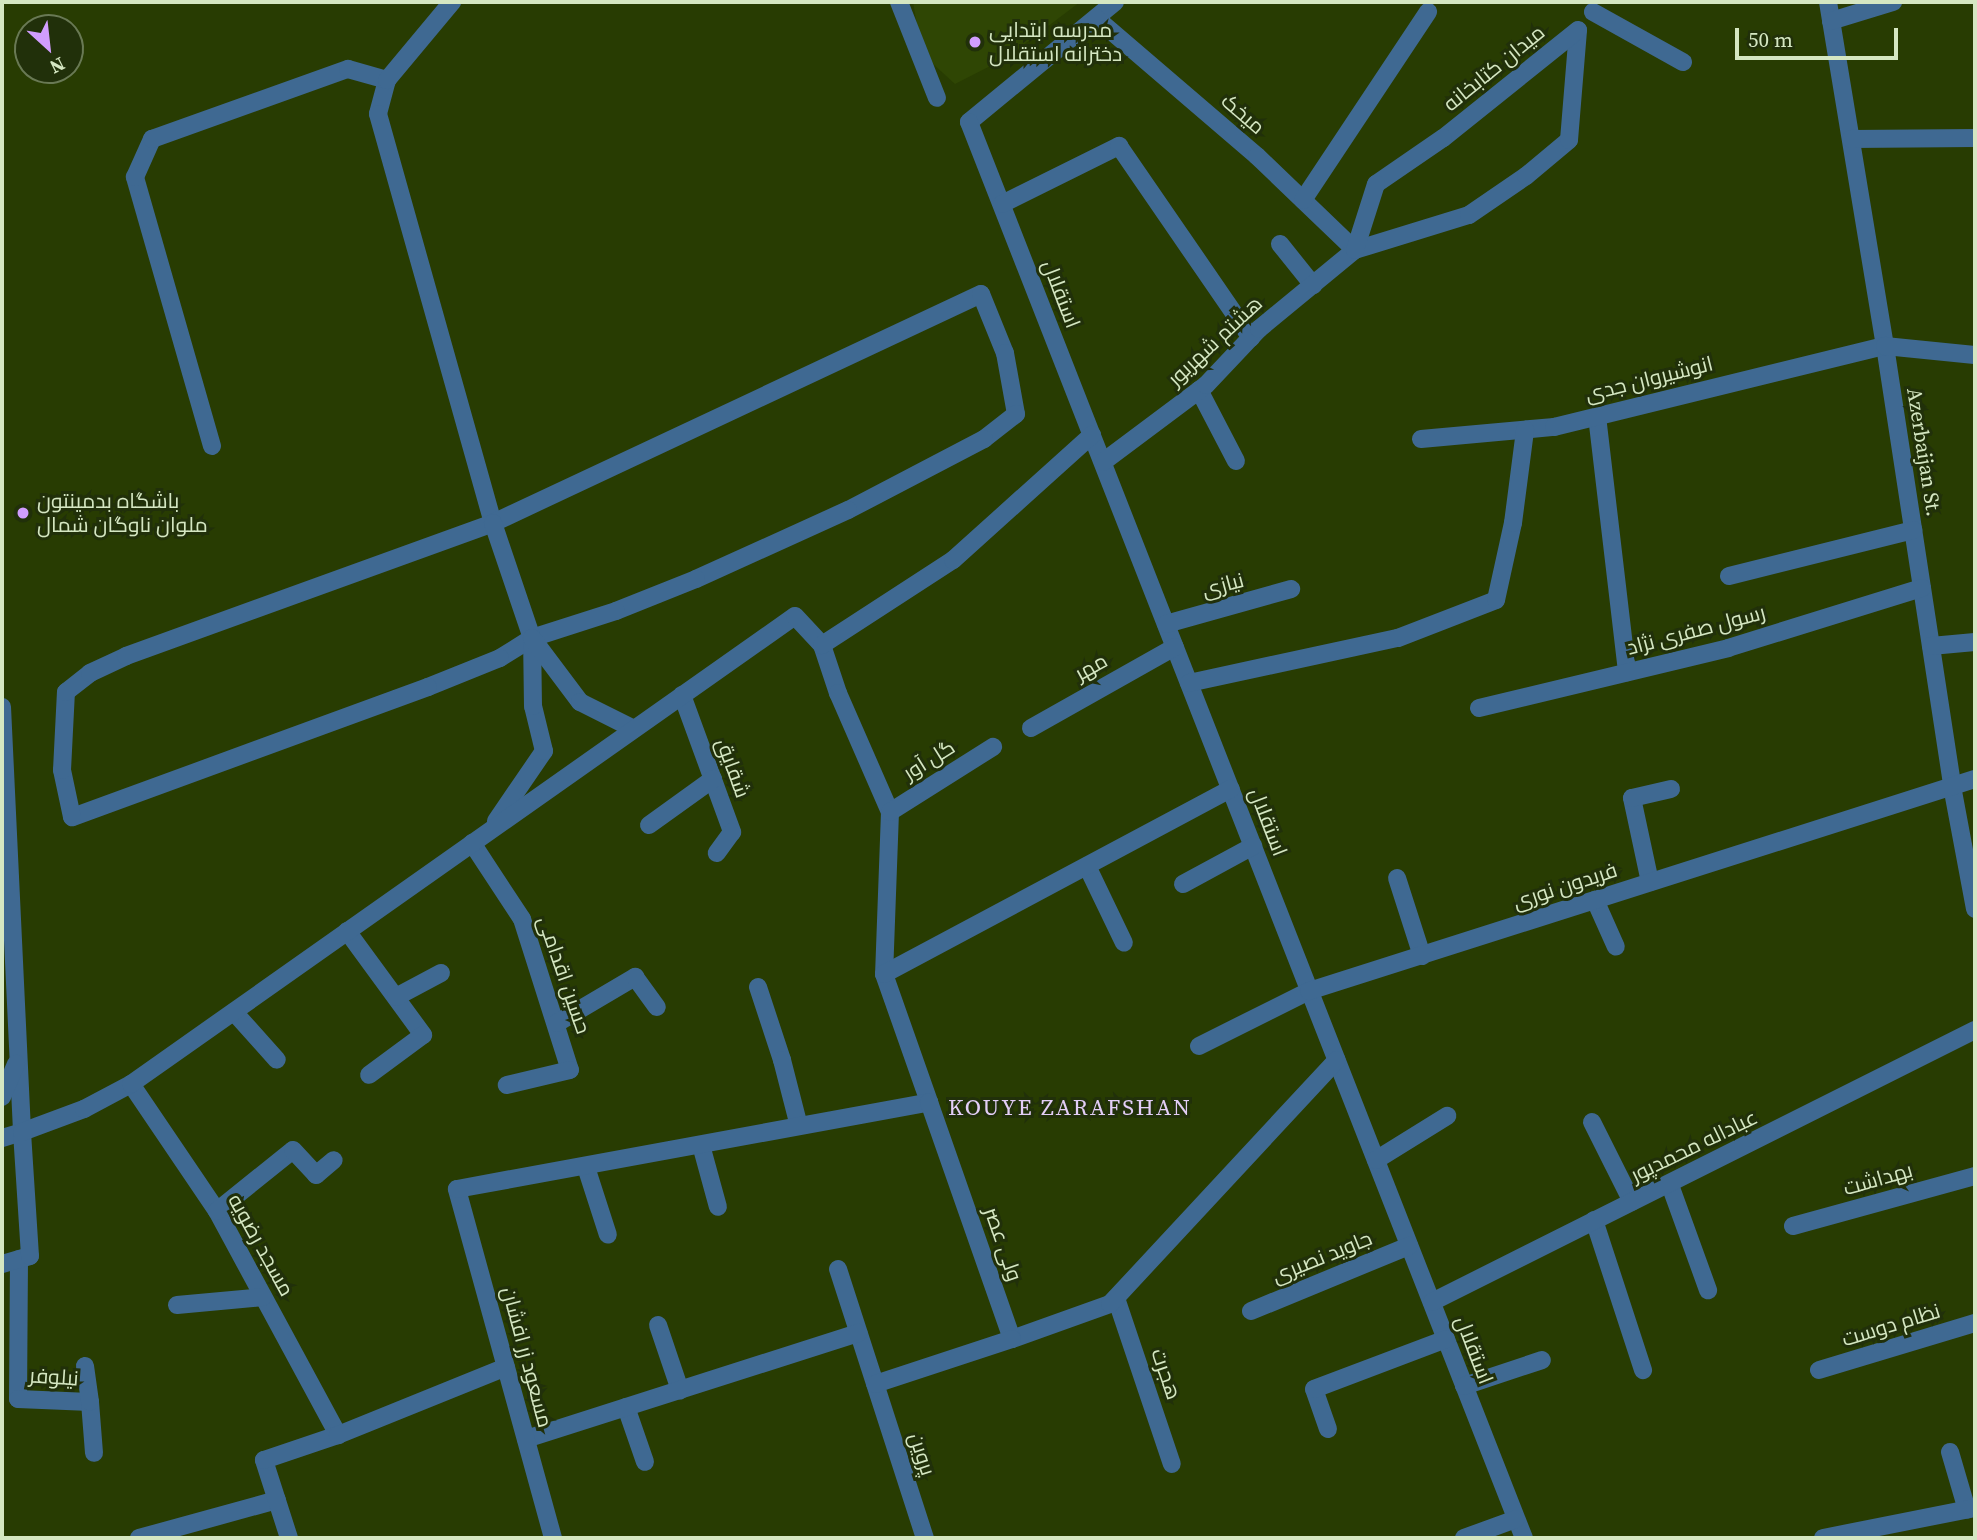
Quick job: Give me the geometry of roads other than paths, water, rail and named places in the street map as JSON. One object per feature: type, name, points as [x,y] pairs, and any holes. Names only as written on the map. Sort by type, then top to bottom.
[{"type":"street","points":[[452,2],[387,80],[378,114],[493,523],[532,638],[533,706],[544,751],[489,831]]},
{"type":"street","points":[[899,2],[937,98]]},
{"type":"street","points":[[1096,18],[1115,2]]},
{"type":"street","name":"Azerbaijan St.","points":[[1828,2],[1885,346],[1952,786],[1975,909]]},
{"type":"street","points":[[1831,20],[1894,2]]},
{"type":"street","points":[[1578,30],[1598,7],[1683,62]]},
{"type":"street","points":[[1303,200],[1428,12]]},
{"type":"street","name":"استقلال","points":[[1096,18],[970,122],[1524,1538]]},
{"type":"street","name":"میخک","points":[[1096,18],[1257,156],[1355,250]]},
{"type":"street","name":"میدان کتابخانه","points":[[1355,250],[1469,215],[1526,176],[1569,140],[1578,30]]},
{"type":"street","name":"میدان کتابخانه","points":[[1355,250],[1376,184],[1443,138],[1578,30]]},
{"type":"street","points":[[212,446],[135,177],[152,139],[348,69],[387,80]]},
{"type":"street","points":[[1851,139],[1975,138]]},
{"type":"street","points":[[1002,204],[1119,146],[1251,338]]},
{"type":"street","points":[[1280,244],[1313,285]]},
{"type":"street","name":"هشتم شهریور","points":[[1103,462],[1199,390],[1251,338],[1355,250]]},
{"type":"street","points":[[981,294],[1004,353],[1016,414],[984,439],[848,510],[720,568],[616,611],[532,638],[500,658],[428,687],[72,817],[62,770],[66,692],[90,673],[283,597],[493,523],[981,294]]},
{"type":"street","name":"انوشیروان جدی","points":[[1421,439],[1554,427],[1885,346],[1975,355]]},
{"type":"street","points":[[1199,390],[1236,461]]},
{"type":"street","points":[[1597,416],[1627,672]]},
{"type":"street","points":[[1189,683],[1398,638],[1496,600],[1513,523],[1525,430]]},
{"type":"street","points":[[822,645],[953,560],[1092,435]]},
{"type":"street","points":[[1729,576],[1913,530]]},
{"type":"street","name":"رسول صفری نژاد","points":[[1479,708],[1728,648],[1922,588]]},
{"type":"street","name":"نیازی","points":[[1166,624],[1292,590]]},
{"type":"street","points":[[2,1138],[83,1109],[131,1084],[796,616],[822,645],[838,693],[890,812],[884,974]]},
{"type":"street","points":[[532,638],[580,702],[634,729]]},
{"type":"street","points":[[1931,646],[1975,642]]},
{"type":"street","name":"مهر","points":[[1031,728],[1175,647]]},
{"type":"street","name":"شقایق","points":[[682,695],[732,832],[717,853]]},
{"type":"street","points":[[2,707],[30,1256],[10,1261]]},
{"type":"street","name":"گل آور","points":[[890,812],[993,747]]},
{"type":"street","points":[[649,825],[713,779]]},
{"type":"street","name":"فریدون نوری","points":[[1199,1046],[1310,991],[1975,779]]},
{"type":"street","points":[[884,974],[1231,789]]},
{"type":"street","points":[[1650,882],[1632,798],[1671,789]]},
{"type":"street","name":"حسین اقدامی","points":[[472,843],[522,919],[570,1069],[506,1085]]},
{"type":"street","points":[[1183,884],[1253,846]]},
{"type":"street","points":[[1087,866],[1124,943]]},
{"type":"street","points":[[1397,878],[1422,956]]},
{"type":"street","points":[[1595,900],[1616,947]]},
{"type":"street","points":[[347,931],[423,1035],[369,1075]]},
{"type":"street","points":[[396,997],[441,973]]},
{"type":"street","name":"ولی عصر","points":[[884,974],[1012,1339]]},
{"type":"street","points":[[557,1023],[635,978],[657,1007]]},
{"type":"street","points":[[758,987],[782,1060],[799,1126]]},
{"type":"street","points":[[234,1012],[277,1059]]},
{"type":"street","name":"عباداله محمدپور","points":[[1432,1303],[1975,1030]]},
{"type":"street","points":[[2,1097],[18,1057]]},
{"type":"street","points":[[838,1269],[875,1384],[1110,1304],[1337,1060]]},
{"type":"street","name":"مسجد رضویه","points":[[131,1084],[217,1210],[338,1435]]},
{"type":"street","points":[[608,1235],[586,1167],[929,1101]]},
{"type":"street","points":[[1376,1160],[1447,1116]]},
{"type":"street","points":[[1592,1122],[1632,1202]]},
{"type":"street","points":[[701,1145],[718,1208]]},
{"type":"street","points":[[217,1210],[293,1150],[316,1175],[334,1160]]},
{"type":"street","name":"مسعود زر افشان","points":[[553,1538],[457,1189],[586,1167]]},
{"type":"street","name":"بهداشت","points":[[1793,1226],[1975,1176]]},
{"type":"street","points":[[1670,1185],[1708,1290]]},
{"type":"street","points":[[1594,1220],[1643,1370]]},
{"type":"street","name":"جاوید نصیری","points":[[1251,1311],[1409,1246]]},
{"type":"street","name":"نیلوفر","points":[[10,1261],[18,1399],[90,1402],[93,1453]]},
{"type":"street","points":[[177,1304],[263,1297]]},
{"type":"street","name":"هجرت","points":[[1116,1298],[1172,1464]]},
{"type":"street","name":"نظام دوست","points":[[1819,1370],[1975,1323]]},
{"type":"street","points":[[658,1325],[680,1390]]},
{"type":"street","points":[[526,1439],[859,1333]]},
{"type":"street","points":[[1328,1429],[1314,1389],[1446,1339]]},
{"type":"street","points":[[1464,1386],[1542,1360]]},
{"type":"street","points":[[85,1366],[90,1402]]},
{"type":"street","points":[[289,1538],[264,1460],[338,1435],[506,1367]]},
{"type":"street","name":"پروین","points":[[875,1384],[925,1538]]},
{"type":"street","points":[[626,1407],[645,1462]]},
{"type":"street","points":[[1823,1538],[1971,1509],[1950,1452]]},
{"type":"street","points":[[139,1538],[277,1500]]},
{"type":"street","points":[[1464,1538],[1516,1519]]},
{"type":"place","name":"مدرسه ابتدایی دخترانه استقلال","points":[[975,42]]},
{"type":"place","name":"باشگاه بدمینتون ملوان ناوگان شمال","points":[[23,513]]},
{"type":"district","name":"KOUYE ZARAFSHAN","points":[[1070,1107]]}]
